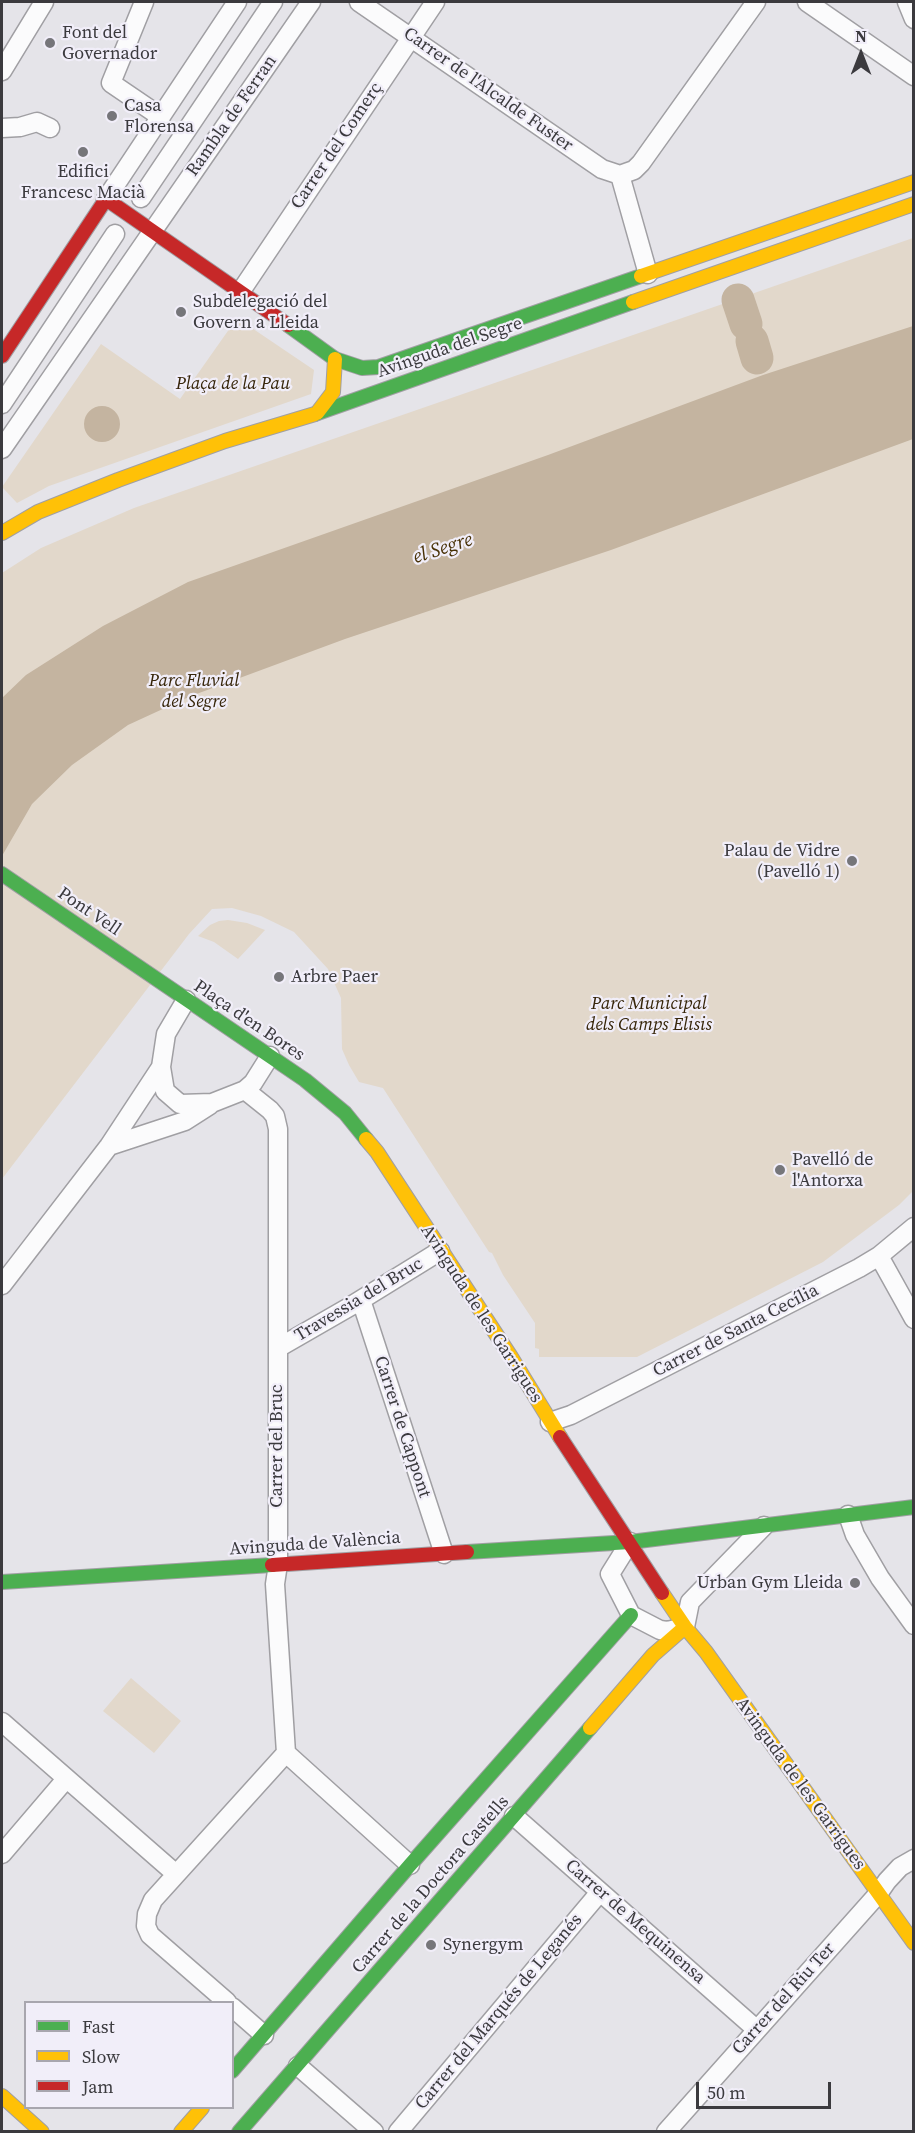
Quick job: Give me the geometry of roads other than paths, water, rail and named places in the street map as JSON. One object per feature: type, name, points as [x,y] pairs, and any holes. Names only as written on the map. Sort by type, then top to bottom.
[{"type":"main road","name":"Avinguda del Segre","points":[[106,199],[335,359],[359,368],[378,367],[914,182]]},
{"type":"main road","points":[[2,353],[106,199]]},
{"type":"main road","name":"Avinguda del Segre","points":[[2,533],[62,501],[225,441],[317,413],[914,204]]},
{"type":"main road","points":[[317,413],[333,392],[335,359]]},
{"type":"main road","name":"Pont Vell","points":[[2,874],[155,980]]},
{"type":"main road","name":"Plaça d'en Bores","points":[[155,980],[270,1056],[322,1094]]},
{"type":"main road","name":"Avinguda de les Garrigues","points":[[322,1094],[345,1113],[377,1152],[685,1627],[706,1652],[914,1943]]},
{"type":"main road","name":"Avinguda de València","points":[[2,1582],[630,1542],[914,1507]]},
{"type":"main road","name":"Carrer de la Doctora Castells","points":[[234,2069],[631,1615]]},
{"type":"main road","name":"Carrer de la Doctora Castells","points":[[239,2132],[648,1661],[685,1627]]},
{"type":"main road","points":[[2,2096],[42,2132]]},
{"type":"main road","points":[[181,2132],[201,2109]]},
{"type":"street","points":[[2,71],[44,2]]},
{"type":"street","points":[[144,2],[111,83],[161,117]]},
{"type":"street","points":[[106,199],[237,2]]},
{"type":"street","name":"Rambla de Ferran","points":[[141,198],[273,2]]},
{"type":"street","name":"Rambla de Ferran","points":[[2,449],[311,2]]},
{"type":"street","name":"Carrer de l'Alcalde Fuster","points":[[359,2],[602,169],[620,175]]},
{"type":"street","name":"Carrer del Comerç","points":[[240,291],[435,2]]},
{"type":"street","points":[[648,274],[620,175],[634,170],[641,164],[756,2]]},
{"type":"street","points":[[807,2],[914,76]]},
{"type":"street","points":[[907,2],[914,19]]},
{"type":"street","points":[[2,128],[20,127],[37,122],[50,128]]},
{"type":"street","points":[[2,404],[115,234]]},
{"type":"street","points":[[186,1000],[166,1034],[160,1067],[165,1091],[180,1104],[212,1103]]},
{"type":"street","points":[[109,1146],[185,1120],[212,1103],[245,1090],[253,1083],[270,1056]]},
{"type":"street","points":[[2,1285],[109,1146],[160,1067]]},
{"type":"street","name":"Carrer del Bruc","points":[[245,1090],[270,1110],[275,1116],[278,1129],[278,1564],[275,1584],[286,1753]]},
{"type":"street","name":"Carrer de Santa Cecília","points":[[550,1422],[571,1415],[842,1277],[879,1256],[914,1227]]},
{"type":"street","name":"Travessia del Bruc","points":[[278,1348],[440,1251]]},
{"type":"street","points":[[879,1256],[914,1318]]},
{"type":"street","name":"Carrer de Cappont","points":[[361,1300],[444,1554]]},
{"type":"street","points":[[848,1515],[855,1535],[876,1571],[914,1625]]},
{"type":"street","points":[[630,1542],[610,1574],[631,1615],[660,1630],[667,1631],[685,1627],[690,1602],[764,1526]]},
{"type":"street","points":[[2,1722],[176,1874]]},
{"type":"street","points":[[226,2001],[150,1935],[147,1931],[146,1919],[150,1905],[176,1874],[286,1753],[410,1865]]},
{"type":"street","points":[[2,1854],[66,1779]]},
{"type":"street","name":"Carrer de Mequinensa","points":[[514,1816],[756,2029]]},
{"type":"street","name":"Carrer del Riu Ter","points":[[666,2132],[878,1894],[887,1881],[900,1867],[914,1859]]},
{"type":"street","name":"Carrer del Marqués de Leganés","points":[[398,2132],[600,1892]]},
{"type":"street","points":[[234,2009],[264,2035]]},
{"type":"street","points":[[298,2066],[374,2132]]},
{"type":"water","name":"el Segre","points":[[913,326],[913,439],[611,550],[345,639],[191,696],[128,725],[72,765],[32,804],[2,856],[2,698],[26,675],[103,626],[188,582],[548,455],[763,375]]},
{"type":"water","points":[[102,406],[114,412],[120,424],[114,436],[102,442],[90,436],[84,424],[90,412]]},
{"type":"waterway","points":[[738,300],[746,324]]},
{"type":"waterway","points":[[752,341],[757,358]]},
{"type":"place","name":"Font del Governador","points":[[50,43]]},
{"type":"place","name":"Casa Florensa","points":[[112,116]]},
{"type":"place","name":"Edifici Francesc Macià","points":[[83,152]]},
{"type":"place","name":"Subdelegació del Govern a Lleida","points":[[181,312]]},
{"type":"place","name":"Palau de Vidre (Pavelló 1)","points":[[852,861]]},
{"type":"place","name":"Arbre Paer","points":[[279,977]]},
{"type":"place","name":"Pavelló de l'Antorxa","points":[[780,1170]]},
{"type":"place","name":"Urban Gym Lleida","points":[[855,1583]]},
{"type":"place","name":"Synergym","points":[[431,1945]]},
{"type":"park label","name":"Plaça de la Pau","points":[[233,384]]},
{"type":"park label","name":"Parc Fluvial del Segre","points":[[194,691]]},
{"type":"park label","name":"Parc Municipal dels Camps Elisis","points":[[649,1014]]}]
